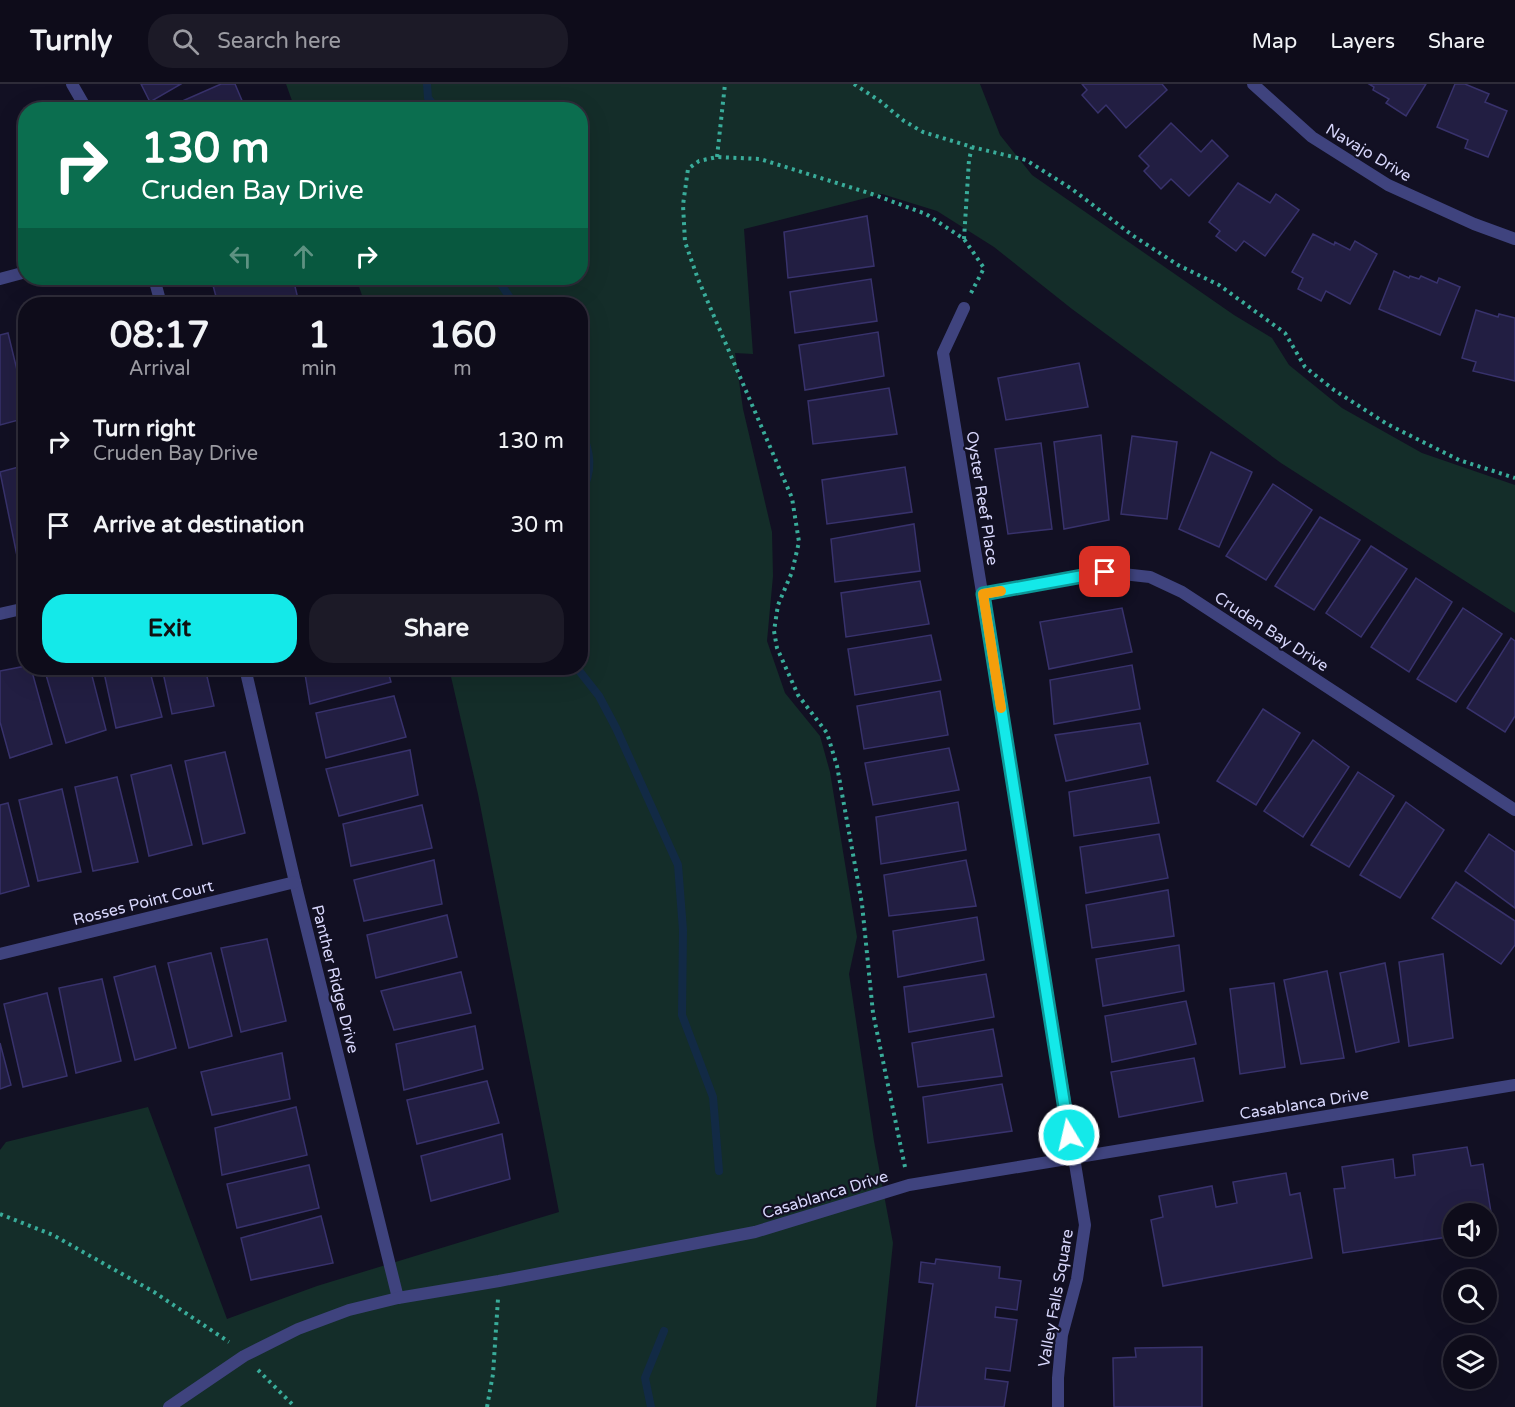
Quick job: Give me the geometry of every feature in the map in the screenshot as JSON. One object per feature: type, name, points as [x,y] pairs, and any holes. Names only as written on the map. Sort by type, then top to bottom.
[{"type":"street","points":[[72,84],[82,102]]},
{"type":"street","name":"Navajo Drive","points":[[1253,84],[1312,137],[1388,185],[1473,224],[1515,238]]},
{"type":"street","points":[[0,279],[18,274]]},
{"type":"street","name":"Oyster Reef Place","points":[[964,308],[943,353],[1072,1159]]},
{"type":"street","name":"Cruden Bay Drive","points":[[983,594],[1105,572],[1150,576],[1182,591],[1515,810]]},
{"type":"street","points":[[0,614],[18,610]]},
{"type":"street","name":"Panther Ridge Drive","points":[[247,675],[295,882],[398,1298]]},
{"type":"street","name":"Rosses Point Court","points":[[0,954],[295,882]]},
{"type":"street","name":"Casablanca Drive","points":[[170,1407],[244,1356],[298,1329],[349,1310],[398,1298],[755,1232],[909,1185],[1515,1085]]},
{"type":"street","name":"Valley Falls Square","points":[[1058,1407],[1062,1335],[1077,1279],[1085,1225],[1072,1159]]},
{"type":"path","points":[[717,157],[725,84]]},
{"type":"path","points":[[854,84],[880,101],[904,121],[923,132],[1026,160],[1072,189],[1132,235],[1179,265],[1219,285],[1286,333],[1305,367],[1334,390],[1388,424],[1459,460],[1515,478]]},
{"type":"path","points":[[964,239],[969,160],[972,147]]},
{"type":"path","points":[[909,1185],[873,1013],[862,904],[837,766],[827,733],[798,695],[775,639],[778,605],[792,572],[799,542],[792,498],[698,279],[685,242],[683,205],[688,169],[699,161],[717,157],[760,159],[872,194],[926,214],[964,239],[984,268],[964,308]]},
{"type":"path","points":[[0,1214],[53,1235],[154,1292],[227,1341],[295,1407]]},
{"type":"path","points":[[487,1407],[493,1374],[499,1281]]},
{"type":"green space","points":[[286,84],[980,84],[1000,135],[1032,175],[1234,315],[1272,338],[1289,365],[1342,408],[1422,453],[1515,485],[1515,613],[1281,463],[1072,309],[994,247],[937,211],[882,194],[744,229],[753,354],[735,353],[743,409],[772,532],[773,576],[767,641],[785,693],[820,736],[830,772],[857,937],[849,974],[874,1141],[893,1243],[876,1407],[0,1407],[0,1150],[6,1142],[148,1107],[227,1319],[317,1286],[559,1212],[478,794],[451,675],[588,675],[588,297],[363,297],[358,285],[588,285],[588,102],[292,102]]},
{"type":"building","points":[[141,84],[181,84],[150,102]]},
{"type":"building","points":[[221,84],[235,84],[243,102],[180,102]]},
{"type":"building","points":[[1082,84],[1162,84],[1167,90],[1126,128],[1106,105],[1098,113],[1082,95],[1087,90]]},
{"type":"building","points":[[1369,84],[1426,84],[1406,116],[1386,103],[1389,99],[1373,90],[1374,87]]},
{"type":"building","points":[[1455,84],[1465,84],[1489,94],[1485,102],[1507,111],[1488,157],[1465,148],[1468,140],[1437,127]]},
{"type":"building","points":[[1171,123],[1201,152],[1212,140],[1228,156],[1189,196],[1171,179],[1161,189],[1144,171],[1149,166],[1139,156]]},
{"type":"building","points":[[1238,183],[1270,203],[1276,194],[1299,210],[1265,256],[1244,241],[1236,251],[1216,236],[1220,231],[1209,222]]},
{"type":"building","points":[[867,216],[874,266],[788,278],[784,232]]},
{"type":"building","points":[[1313,234],[1350,250],[1355,241],[1377,254],[1350,304],[1326,291],[1321,301],[1298,289],[1303,278],[1292,272]]},
{"type":"building","points":[[1394,271],[1409,278],[1410,276],[1419,279],[1421,276],[1437,283],[1439,278],[1460,287],[1440,335],[1379,309]]},
{"type":"building","points":[[871,279],[877,321],[795,333],[790,292]]},
{"type":"building","points":[[213,285],[295,285],[298,297],[216,297]]},
{"type":"building","points":[[1476,310],[1498,317],[1499,314],[1515,318],[1515,381],[1473,371],[1476,362],[1462,358]]},
{"type":"building","points":[[878,332],[884,376],[805,390],[799,345]]},
{"type":"building","points":[[8,333],[18,374],[18,420],[0,425],[0,335]]},
{"type":"building","points":[[1079,363],[1088,407],[1006,420],[998,378]]},
{"type":"building","points":[[889,388],[897,434],[813,444],[808,401]]},
{"type":"building","points":[[1101,435],[1109,520],[1064,529],[1054,442]]},
{"type":"building","points":[[1132,436],[1177,442],[1167,519],[1121,514]]},
{"type":"building","points":[[1041,443],[1052,529],[1008,534],[995,449]]},
{"type":"building","points":[[1211,452],[1252,472],[1219,547],[1179,529]]},
{"type":"building","points":[[18,467],[17,556],[0,472]]},
{"type":"building","points":[[905,467],[912,512],[827,524],[822,480]]},
{"type":"building","points":[[1273,484],[1312,510],[1266,580],[1226,556]]},
{"type":"building","points":[[1320,517],[1360,540],[1314,610],[1275,586]]},
{"type":"building","points":[[914,524],[920,571],[835,582],[831,539]]},
{"type":"building","points":[[1371,546],[1407,569],[1361,637],[1326,613]]},
{"type":"building","points":[[1416,578],[1452,602],[1409,672],[1371,647]]},
{"type":"building","points":[[920,581],[929,624],[846,637],[841,593]]},
{"type":"building","points":[[1122,608],[1132,652],[1049,669],[1040,622]]},
{"type":"building","points":[[1463,608],[1502,634],[1456,702],[1417,679]]},
{"type":"building","points":[[931,635],[941,680],[855,695],[848,649]]},
{"type":"building","points":[[1511,638],[1515,641],[1515,716],[1505,732],[1467,708]]},
{"type":"building","points":[[1132,665],[1140,709],[1054,724],[1050,680]]},
{"type":"building","points":[[18,668],[18,675],[33,675],[52,744],[10,758],[0,722],[0,671]]},
{"type":"building","points":[[46,675],[92,675],[106,730],[66,743]]},
{"type":"building","points":[[105,675],[151,675],[162,717],[116,728]]},
{"type":"building","points":[[164,675],[207,675],[214,706],[172,714]]},
{"type":"building","points":[[305,675],[389,675],[391,682],[310,704]]},
{"type":"building","points":[[940,691],[948,735],[864,749],[857,706]]},
{"type":"building","points":[[394,696],[406,737],[326,758],[316,713]]},
{"type":"building","points":[[1263,709],[1300,733],[1256,805],[1217,781]]},
{"type":"building","points":[[1140,723],[1148,764],[1066,781],[1055,735]]},
{"type":"building","points":[[1313,740],[1349,767],[1303,837],[1264,811]]},
{"type":"building","points":[[949,748],[959,790],[873,805],[865,763]]},
{"type":"building","points":[[410,750],[418,795],[339,816],[326,769]]},
{"type":"building","points":[[225,752],[245,833],[203,844],[185,761]]},
{"type":"building","points":[[171,765],[192,845],[149,856],[131,775]]},
{"type":"building","points":[[1358,772],[1394,796],[1349,867],[1311,845]]},
{"type":"building","points":[[117,777],[138,862],[93,871],[75,787]]},
{"type":"building","points":[[1150,777],[1159,823],[1074,836],[1069,792]]},
{"type":"building","points":[[62,789],[81,872],[38,881],[19,800]]},
{"type":"building","points":[[958,802],[966,850],[881,864],[876,817]]},
{"type":"building","points":[[1406,802],[1444,830],[1400,898],[1360,875]]},
{"type":"building","points":[[8,803],[29,886],[0,894],[0,805]]},
{"type":"building","points":[[422,805],[432,848],[351,866],[343,824]]},
{"type":"building","points":[[1159,834],[1168,878],[1086,893],[1080,847]]},
{"type":"building","points":[[1489,834],[1515,852],[1515,908],[1465,871]]},
{"type":"building","points":[[434,860],[442,904],[364,921],[354,880]]},
{"type":"building","points":[[966,860],[976,906],[889,916],[884,875]]},
{"type":"building","points":[[1456,882],[1515,921],[1515,945],[1501,964],[1432,918]]},
{"type":"building","points":[[1168,890],[1174,936],[1092,948],[1086,905]]},
{"type":"building","points":[[447,915],[457,957],[376,978],[367,935]]},
{"type":"building","points":[[977,917],[984,960],[898,977],[893,931]]},
{"type":"building","points":[[267,939],[286,1021],[241,1032],[221,948]]},
{"type":"building","points":[[1179,945],[1184,991],[1103,1006],[1096,959]]},
{"type":"building","points":[[211,953],[232,1036],[189,1048],[168,963]]},
{"type":"building","points":[[1443,954],[1453,1038],[1409,1046],[1399,962]]},
{"type":"building","points":[[1385,963],[1399,1042],[1356,1052],[1340,973]]},
{"type":"building","points":[[155,966],[176,1048],[135,1060],[114,977]]},
{"type":"building","points":[[1327,971],[1344,1058],[1301,1064],[1284,980]]},
{"type":"building","points":[[461,972],[471,1013],[394,1030],[381,991]]},
{"type":"building","points":[[986,974],[994,1017],[909,1032],[904,987]]},
{"type":"building","points":[[102,979],[121,1061],[76,1073],[59,988]]},
{"type":"building","points":[[1274,983],[1285,1067],[1240,1074],[1230,989]]},
{"type":"building","points":[[47,993],[67,1076],[23,1087],[4,1004]]},
{"type":"building","points":[[1186,1001],[1196,1044],[1112,1062],[1105,1016]]},
{"type":"building","points":[[475,1026],[483,1069],[404,1090],[396,1044]]},
{"type":"building","points":[[993,1029],[1002,1076],[918,1087],[912,1043]]},
{"type":"building","points":[[0,1043],[11,1085],[0,1089]]},
{"type":"building","points":[[282,1053],[290,1099],[212,1115],[201,1072]]},
{"type":"building","points":[[1194,1058],[1203,1101],[1119,1117],[1111,1072]]},
{"type":"building","points":[[487,1081],[499,1123],[417,1144],[407,1100]]},
{"type":"building","points":[[1002,1084],[1012,1131],[928,1143],[923,1097]]},
{"type":"building","points":[[296,1107],[307,1155],[222,1175],[215,1128]]},
{"type":"building","points":[[502,1134],[510,1179],[431,1201],[421,1156]]},
{"type":"building","points":[[1467,1147],[1471,1166],[1483,1164],[1490,1203],[1443,1203],[1443,1238],[1343,1253],[1334,1189],[1345,1188],[1342,1167],[1393,1159],[1395,1178],[1415,1175],[1413,1155]]},
{"type":"building","points":[[309,1165],[319,1208],[237,1228],[227,1184]]},
{"type":"building","points":[[1286,1173],[1290,1195],[1300,1193],[1312,1258],[1163,1286],[1151,1220],[1163,1217],[1159,1196],[1212,1186],[1216,1207],[1237,1203],[1233,1182]]},
{"type":"building","points":[[321,1216],[333,1263],[251,1280],[241,1238]]},
{"type":"building","points":[[936,1259],[1000,1267],[999,1278],[1021,1281],[1017,1310],[996,1307],[995,1317],[1017,1320],[1010,1371],[986,1368],[985,1379],[1008,1382],[1004,1407],[916,1407],[933,1284],[919,1282],[921,1262],[935,1264]]},
{"type":"building","points":[[1202,1347],[1202,1407],[1114,1407],[1113,1358],[1136,1357],[1135,1348]]},
{"type":"waterway","points":[[427,84],[428,98],[431,102]]},
{"type":"waterway","points":[[502,285],[509,297]]},
{"type":"waterway","points":[[588,449],[588,474]]},
{"type":"waterway","points":[[582,675],[599,696],[616,728],[678,865],[683,930],[682,1015],[713,1097],[719,1171]]},
{"type":"waterway","points":[[651,1407],[645,1378],[664,1331]]},
{"type":"slow traffic","points":[[1001,591],[983,594],[1001,708]]},
{"type":"route","points":[[1069,1135],[983,594],[1105,572]]}]
